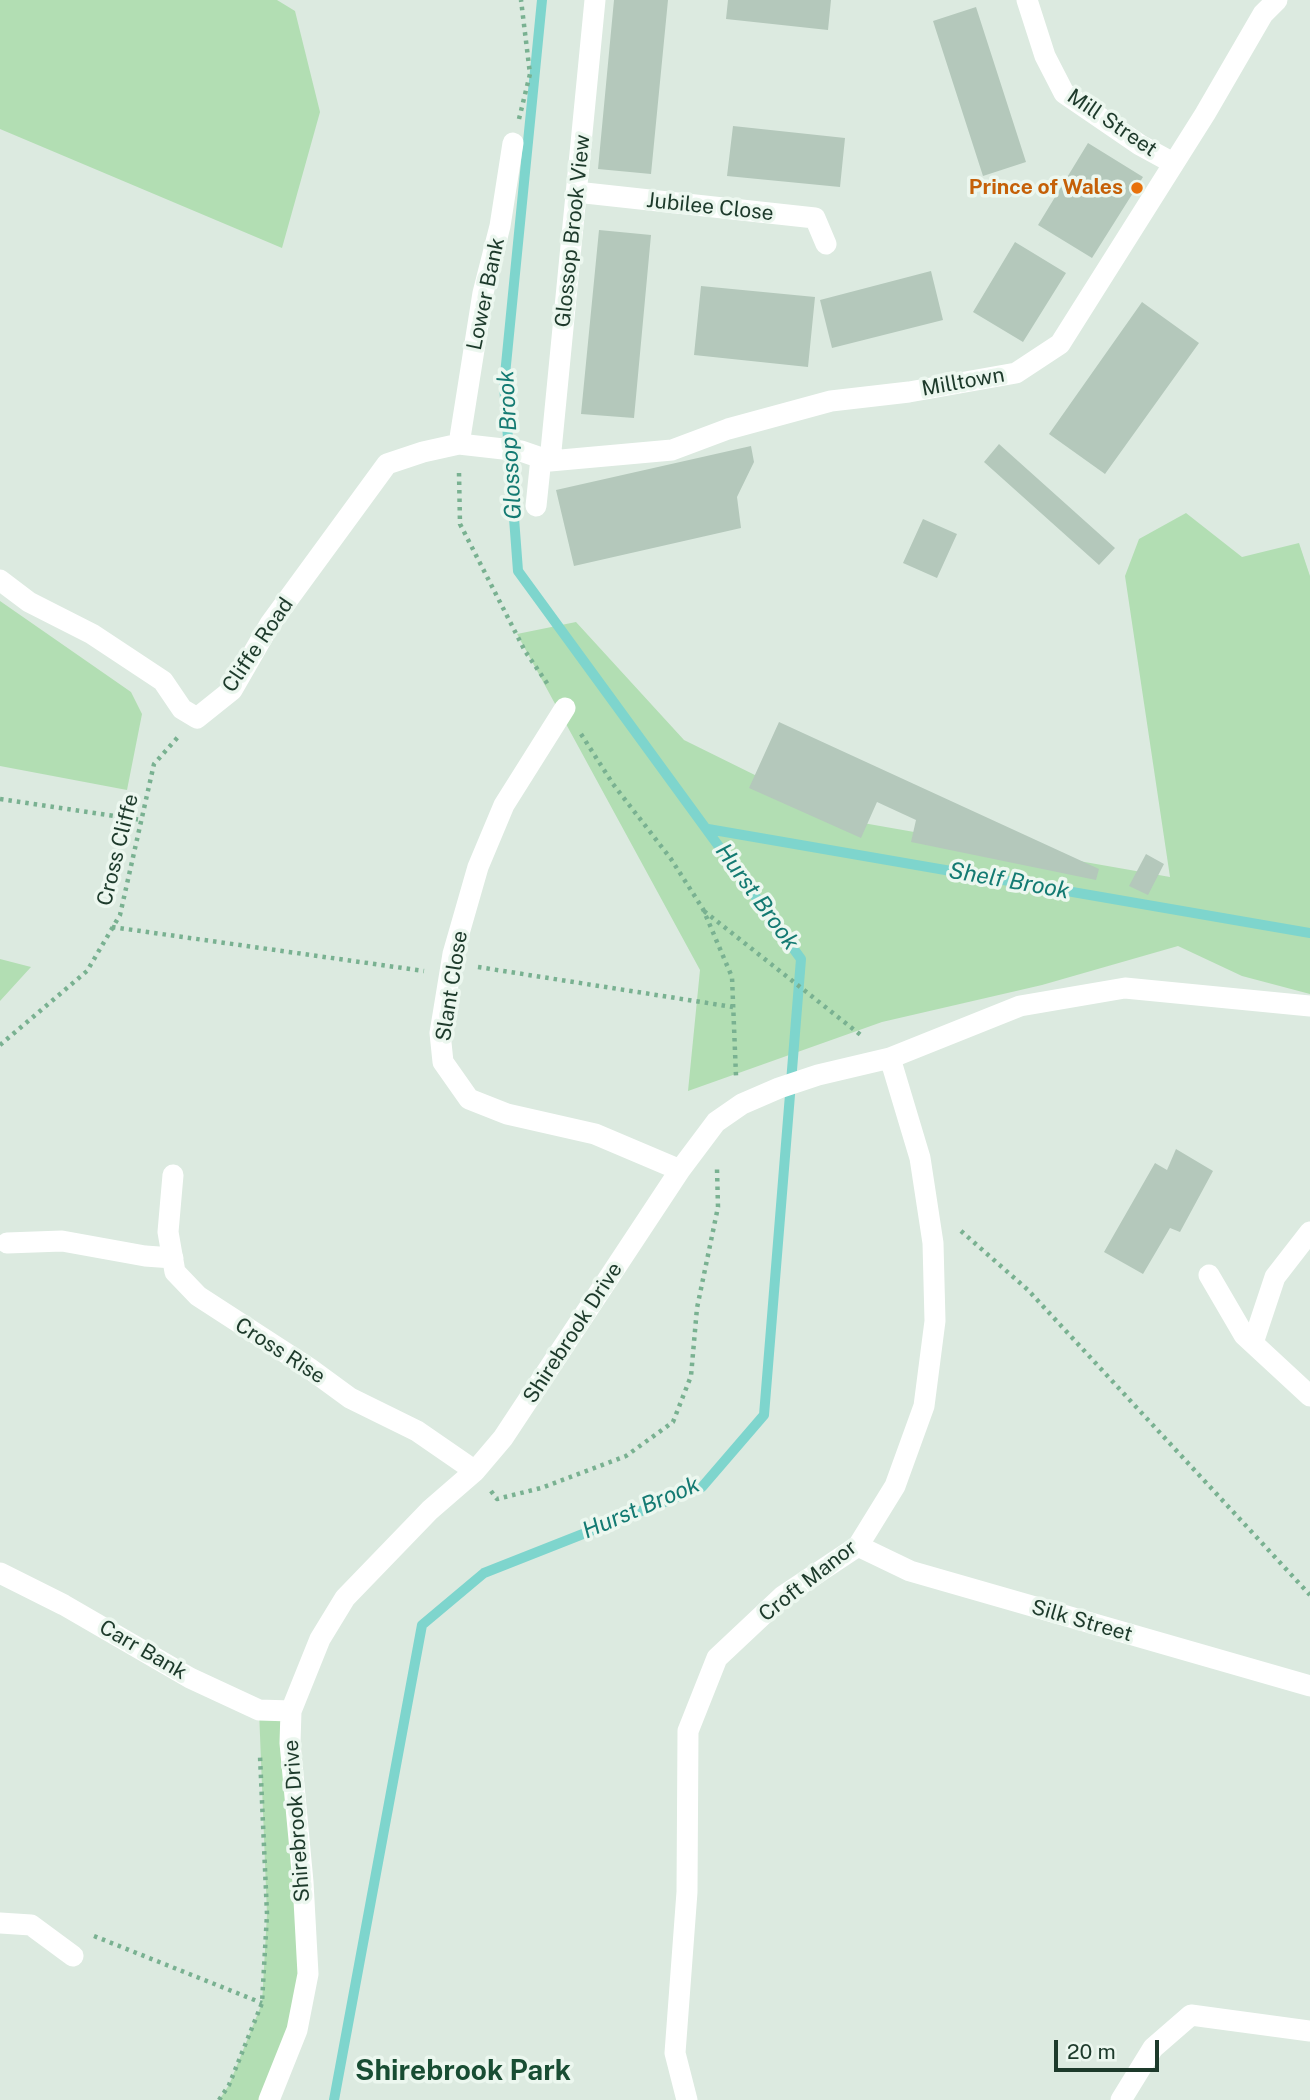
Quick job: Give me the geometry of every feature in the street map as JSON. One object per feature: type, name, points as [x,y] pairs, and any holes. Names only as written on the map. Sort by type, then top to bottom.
[{"type":"street","name":"Glossop Brook View","points":[[536,506],[537,457],[576,192],[596,0]]},
{"type":"street","name":"Mill Street","points":[[1027,0],[1045,56],[1064,93],[1140,145],[1173,163]]},
{"type":"street","name":"Milltown","points":[[465,445],[537,457],[672,450],[728,429],[831,401],[909,392],[1016,373],[1060,344],[1205,114],[1263,14],[1277,0]]},
{"type":"street","name":"Lower Bank","points":[[465,445],[483,293],[500,226],[513,143]]},
{"type":"street","name":"Jubilee Close","points":[[576,192],[815,218],[826,244]]},
{"type":"street","name":"Cliffe Road","points":[[182,709],[197,718],[232,690],[270,624],[387,464],[422,452],[465,445]]},
{"type":"street","points":[[0,580],[29,602],[93,634],[163,681],[182,709]]},
{"type":"street","name":"Slant Close","points":[[565,708],[503,805],[478,867],[451,968],[440,1033],[443,1062],[469,1099],[507,1114],[595,1134],[680,1170]]},
{"type":"street","name":"Shirebrook Drive","points":[[269,2100],[297,2029],[308,1974],[303,1882],[290,1743],[291,1711],[320,1639],[345,1598],[430,1510],[475,1471],[503,1438],[680,1170],[716,1122],[743,1104],[779,1088],[818,1075],[890,1058],[1020,1006],[1125,988],[1310,1006]]},
{"type":"street","name":"Croft Manor","points":[[687,2100],[675,2053],[687,1892],[688,1731],[717,1658],[783,1596],[858,1546],[895,1486],[924,1406],[935,1321],[933,1243],[920,1158],[890,1058]]},
{"type":"street","name":"Cross Rise","points":[[173,1175],[168,1232],[175,1272],[198,1296],[350,1398],[417,1431],[475,1471]]},
{"type":"street","points":[[1252,1343],[1275,1277],[1310,1232]]},
{"type":"street","points":[[7,1243],[62,1241],[145,1256],[173,1258]]},
{"type":"street","points":[[1209,1275],[1244,1335],[1310,1396]]},
{"type":"street","name":"Silk Street","points":[[858,1546],[911,1571],[1310,1686]]},
{"type":"street","name":"Carr Bank","points":[[0,1573],[64,1605],[190,1678],[260,1710],[291,1711]]},
{"type":"street","points":[[0,1923],[31,1925],[73,1956]]},
{"type":"street","points":[[1122,2100],[1153,2048],[1191,2015],[1310,2031]]},
{"type":"path","points":[[513,143],[530,74],[521,0]]},
{"type":"path","name":"Cross Cliffe","points":[[0,1045],[87,971],[120,915],[154,764],[180,734],[182,709]]},
{"type":"path","points":[[0,799],[142,820]]},
{"type":"path","points":[[703,909],[826,1009]]},
{"type":"path","points":[[113,927],[451,968],[733,1007],[737,1073],[716,1122],[718,1207],[697,1308],[691,1376],[673,1422],[626,1456],[541,1488],[497,1499],[475,1471]]},
{"type":"path","points":[[926,1201],[1028,1290],[1310,1595]]},
{"type":"path","points":[[219,2100],[229,2085],[262,2003],[267,1914],[260,1710]]},
{"type":"path","points":[[73,1956],[94,1936],[262,2003]]},
{"type":"green space","points":[[0,0],[277,0],[295,11],[320,112],[282,248],[0,129]]},
{"type":"green space","points":[[1186,513],[1242,557],[1299,543],[1310,576],[1310,994],[1242,976],[1178,946],[1042,985],[882,1022],[688,1091],[700,970],[517,634],[576,622],[684,740],[846,820],[1170,877],[1125,576],[1139,539]]},
{"type":"green space","points":[[0,601],[131,692],[142,714],[127,790],[0,766]]},
{"type":"green space","points":[[0,959],[31,967],[0,1001]]},
{"type":"green space","points":[[259,1710],[291,1711],[308,1974],[269,2100],[219,2100],[229,2085],[262,2003],[267,1914]]},
{"type":"building","points":[[614,0],[668,0],[651,174],[598,169]]},
{"type":"building","points":[[728,0],[831,0],[828,30],[726,19]]},
{"type":"building","points":[[976,7],[1026,162],[983,176],[933,21]]},
{"type":"building","points":[[733,126],[845,138],[840,187],[727,176]]},
{"type":"building","points":[[1088,143],[1143,177],[1092,258],[1038,225]]},
{"type":"building","points":[[599,230],[651,235],[634,418],[581,414]]},
{"type":"building","points":[[1015,242],[1066,273],[1023,342],[973,312]]},
{"type":"building","points":[[931,271],[943,320],[832,348],[820,300]]},
{"type":"building","points":[[701,286],[815,297],[808,367],[694,355]]},
{"type":"building","points":[[1142,302],[1199,343],[1105,474],[1049,434]]},
{"type":"building","points":[[999,444],[1115,548],[1099,565],[984,462]]},
{"type":"building","points":[[751,446],[754,462],[737,497],[741,528],[574,566],[556,490]]},
{"type":"building","points":[[923,519],[957,534],[937,578],[903,563]]},
{"type":"building","points":[[779,722],[1099,869],[1096,880],[911,842],[916,820],[877,802],[861,838],[749,788]]},
{"type":"building","points":[[1146,854],[1164,864],[1148,895],[1129,886]]},
{"type":"building","points":[[1176,1149],[1213,1171],[1180,1232],[1170,1228],[1143,1274],[1104,1252],[1155,1163],[1167,1170]]},
{"type":"waterway","name":"Hurst Brook","points":[[334,2100],[422,1625],[484,1573],[702,1487],[764,1415],[801,959],[518,571],[504,385],[542,0]]},
{"type":"waterway","name":"Shelf Brook","points":[[708,829],[1310,933]]},
{"type":"place","name":"Prince of Wales","points":[[1137,188]]},
{"type":"district","name":"Shirebrook Park","points":[[463,2071]]},
{"type":"water label","name":"Glossop Brook","points":[[510,445]]}]
